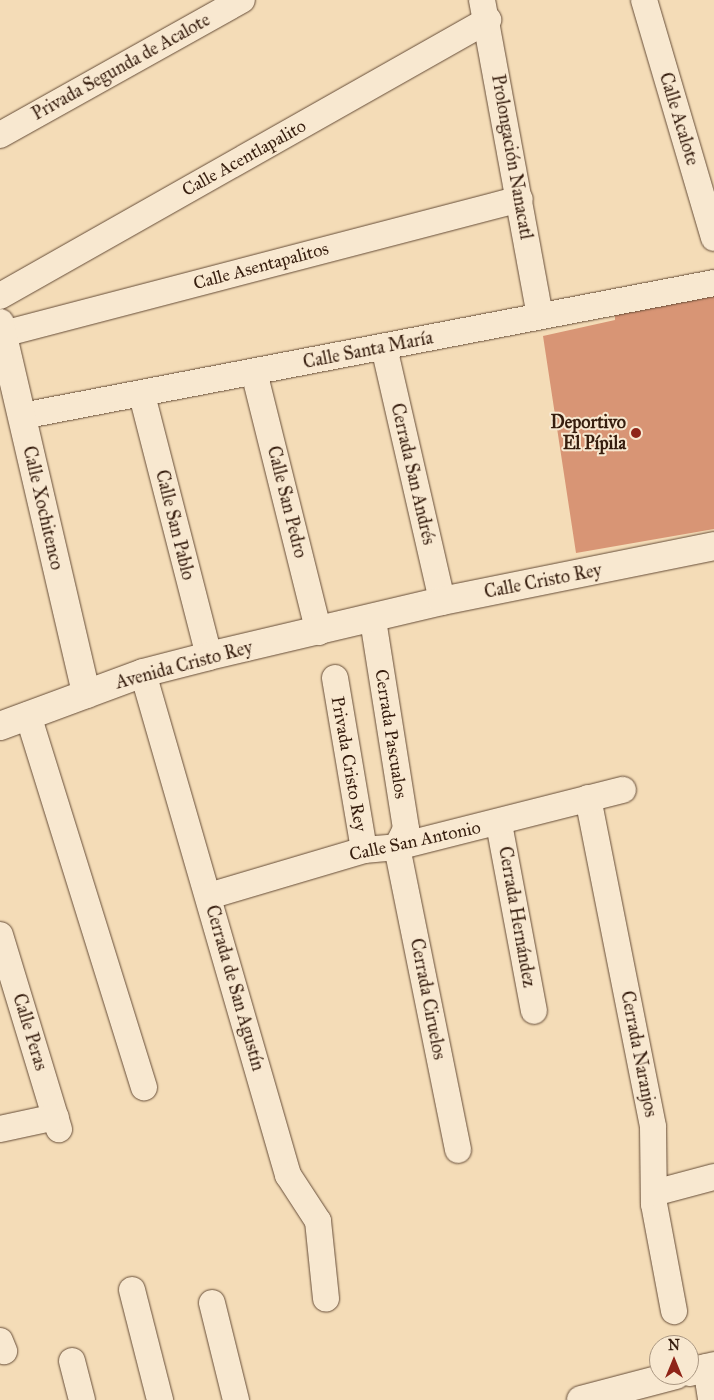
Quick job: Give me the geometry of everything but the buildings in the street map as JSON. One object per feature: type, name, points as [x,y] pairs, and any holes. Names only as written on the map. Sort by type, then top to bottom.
[{"type":"street","name":"Privada Segunda de Acalote","points":[[0,135],[242,0]]},
{"type":"street","name":"Calle Acalote","points":[[644,0],[714,238]]},
{"type":"street","name":"Prolongación Nanacatl","points":[[485,10],[540,315]]},
{"type":"street","name":"Calle Acentlapalito","points":[[0,296],[485,10]]},
{"type":"street","name":"Calle Asentapalitos","points":[[1,328],[520,199]]},
{"type":"street","name":"Calle Santa María","points":[[22,416],[142,395],[540,315],[714,283]]},
{"type":"street","name":"Calle Xochitenco","points":[[1,328],[86,694]]},
{"type":"street","name":"Cerrada San Andrés","points":[[384,346],[442,601]]},
{"type":"street","name":"Calle San Pedro","points":[[254,372],[319,632]]},
{"type":"street","name":"Calle San Pablo","points":[[142,395],[209,656]]},
{"type":"street","name":"Calle Cristo Rey","points":[[373,620],[442,601],[714,546]]},
{"type":"street","name":"Avenida Cristo Rey","points":[[0,726],[143,673],[209,656],[373,620]]},
{"type":"street","name":"Cerrada Pascualos","points":[[373,620],[406,829],[397,848]]},
{"type":"street","name":"Cerrada de San Agustín","points":[[143,673],[209,896],[288,1175],[318,1221],[326,1299]]},
{"type":"street","name":"Privada Cristo Rey","points":[[335,678],[364,850]]},
{"type":"street","points":[[28,715],[144,1088]]},
{"type":"street","name":"Calle San Antonio","points":[[209,896],[364,850],[397,848],[499,824],[588,798],[623,790]]},
{"type":"street","name":"Cerrada Naranjos","points":[[588,798],[653,1127],[654,1193],[674,1311]]},
{"type":"street","name":"Cerrada Hernández","points":[[499,824],[534,1011]]},
{"type":"street","name":"Cerrada Ciruelos","points":[[397,848],[458,1150]]},
{"type":"street","name":"Calle Peras","points":[[0,936],[57,1123],[0,1129]]},
{"type":"street","points":[[654,1193],[714,1177]]},
{"type":"street","points":[[132,1290],[160,1400]]},
{"type":"street","points":[[212,1303],[236,1400]]},
{"type":"street","points":[[72,1361],[82,1400]]},
{"type":"street","points":[[703,1368],[711,1400]]},
{"type":"street","points":[[582,1400],[649,1382]]},
{"type":"place","name":"Deportivo El Pípila","points":[[636,433]]}]
